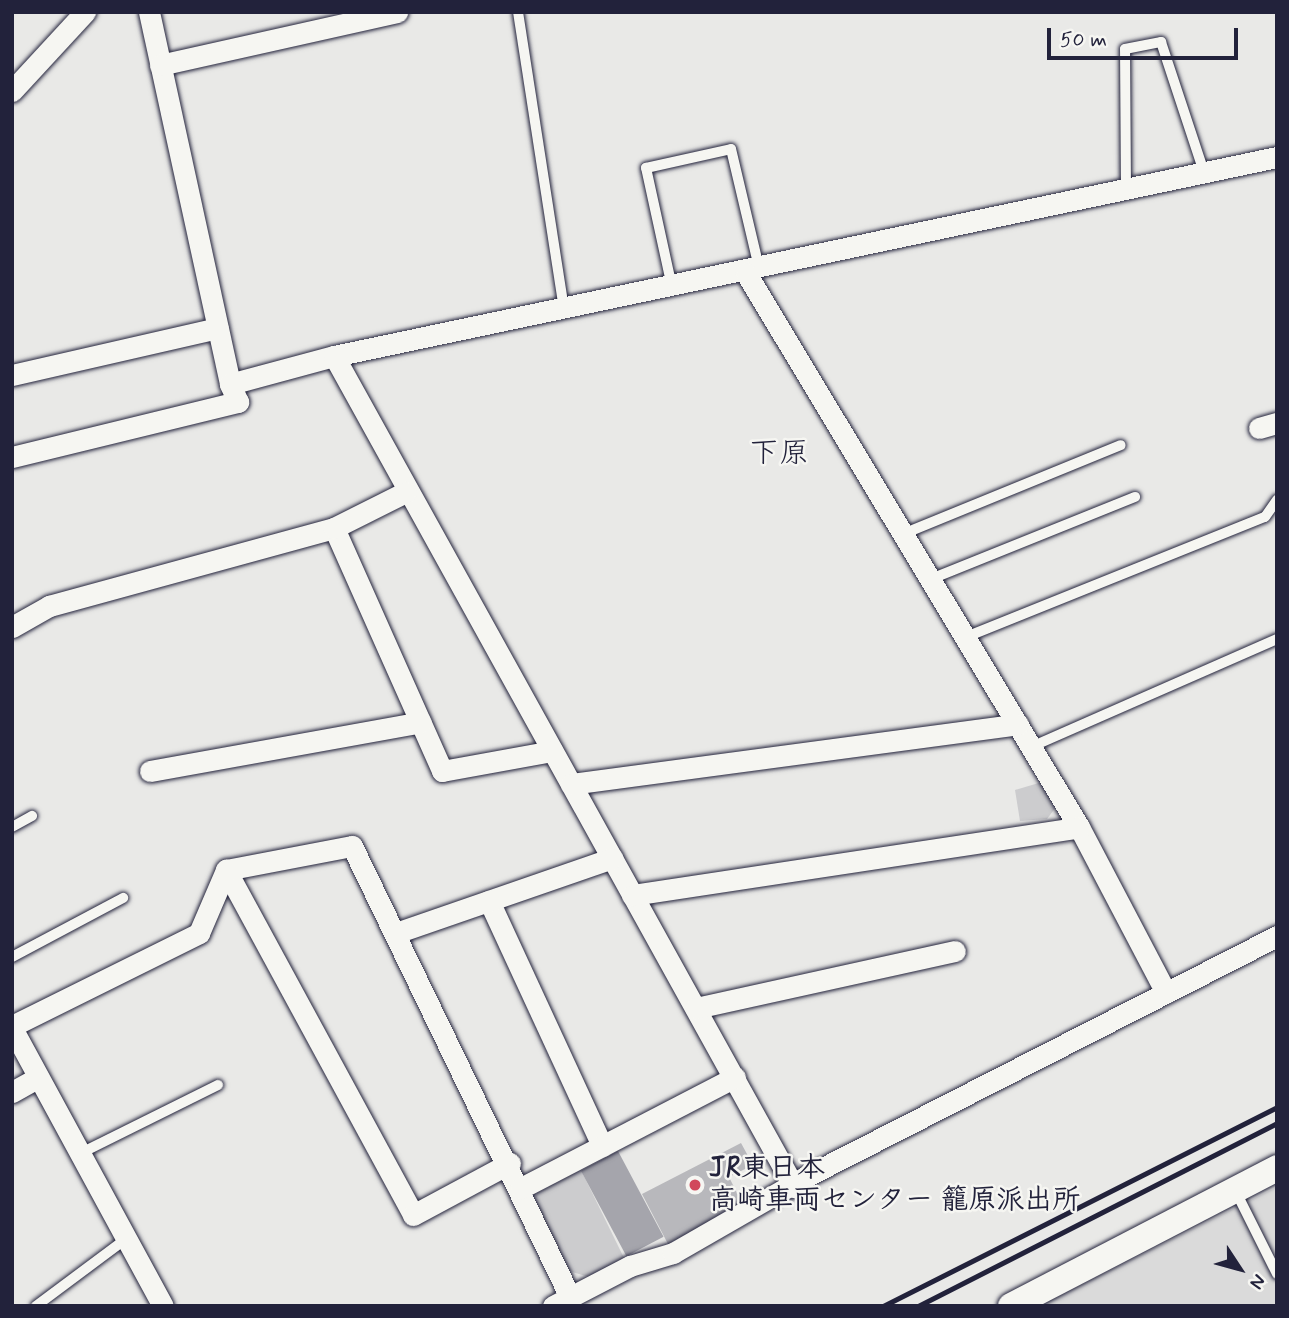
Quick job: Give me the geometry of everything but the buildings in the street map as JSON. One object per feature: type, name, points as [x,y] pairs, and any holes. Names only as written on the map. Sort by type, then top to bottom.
[{"type":"street","points":[[12,91],[85,12]]},
{"type":"street","points":[[12,457],[238,402],[230,384],[149,12]]},
{"type":"street","points":[[160,65],[397,12]]},
{"type":"street","points":[[230,384],[334,356],[753,271],[1277,157]]},
{"type":"street","points":[[753,271],[903,534],[1079,827],[1166,993]]},
{"type":"street","points":[[12,375],[218,328]]},
{"type":"street","points":[[334,356],[406,492],[735,1077],[794,1187]]},
{"type":"street","points":[[12,627],[49,606],[334,528],[406,492]]},
{"type":"street","points":[[334,528],[442,771],[552,751]]},
{"type":"street","points":[[150,771],[421,722]]},
{"type":"street","points":[[571,784],[1018,724]]},
{"type":"street","points":[[632,895],[1079,827]]},
{"type":"street","points":[[226,870],[352,846],[510,1163],[561,1302],[630,1266],[673,1253],[794,1187],[1277,936]]},
{"type":"street","points":[[396,933],[612,858]]},
{"type":"street","points":[[163,1306],[81,1153],[37,1078],[12,1027],[199,933],[226,870]]},
{"type":"street","points":[[226,870],[413,1214],[510,1163]]},
{"type":"street","points":[[489,901],[602,1146]]},
{"type":"street","points":[[696,1008],[956,951]]},
{"type":"street","points":[[521,1188],[735,1077]]},
{"type":"street","points":[[12,1092],[37,1078]]},
{"type":"street","points":[[1011,1306],[1277,1168]]},
{"type":"lane","points":[[518,12],[564,310]]},
{"type":"lane","points":[[1126,190],[1125,49],[1161,42],[1205,172]]},
{"type":"lane","points":[[672,288],[646,168],[731,149],[753,271]]},
{"type":"lane","points":[[903,534],[1121,445]]},
{"type":"lane","points":[[931,579],[1135,497]]},
{"type":"lane","points":[[966,637],[1265,517],[1277,500]]},
{"type":"lane","points":[[1031,747],[1277,639]]},
{"type":"lane","points":[[12,827],[32,816]]},
{"type":"lane","points":[[12,957],[123,898]]},
{"type":"lane","points":[[81,1153],[218,1085]]},
{"type":"lane","points":[[1235,1190],[1277,1274]]},
{"type":"lane","points":[[36,1306],[126,1238]]},
{"type":"shaded area","points":[[1042,782],[1056,807],[1047,819],[1020,821],[1015,790]]},
{"type":"shaded area","points":[[618,1151],[664,1237],[626,1256],[581,1171]]},
{"type":"shaded area","points":[[581,1170],[624,1258],[589,1277],[569,1271],[533,1205],[537,1193]]},
{"type":"shaded area","points":[[1277,1187],[1277,1306],[1039,1306]]},
{"type":"railway","points":[[883,1306],[1277,1107]]},
{"type":"railway","points":[[918,1306],[1277,1123]]},
{"type":"place","name":"JR東日本 高崎車両センター 籠原派出所","points":[[695,1185]]},
{"type":"district","name":"下原","points":[[779,454]]}]
